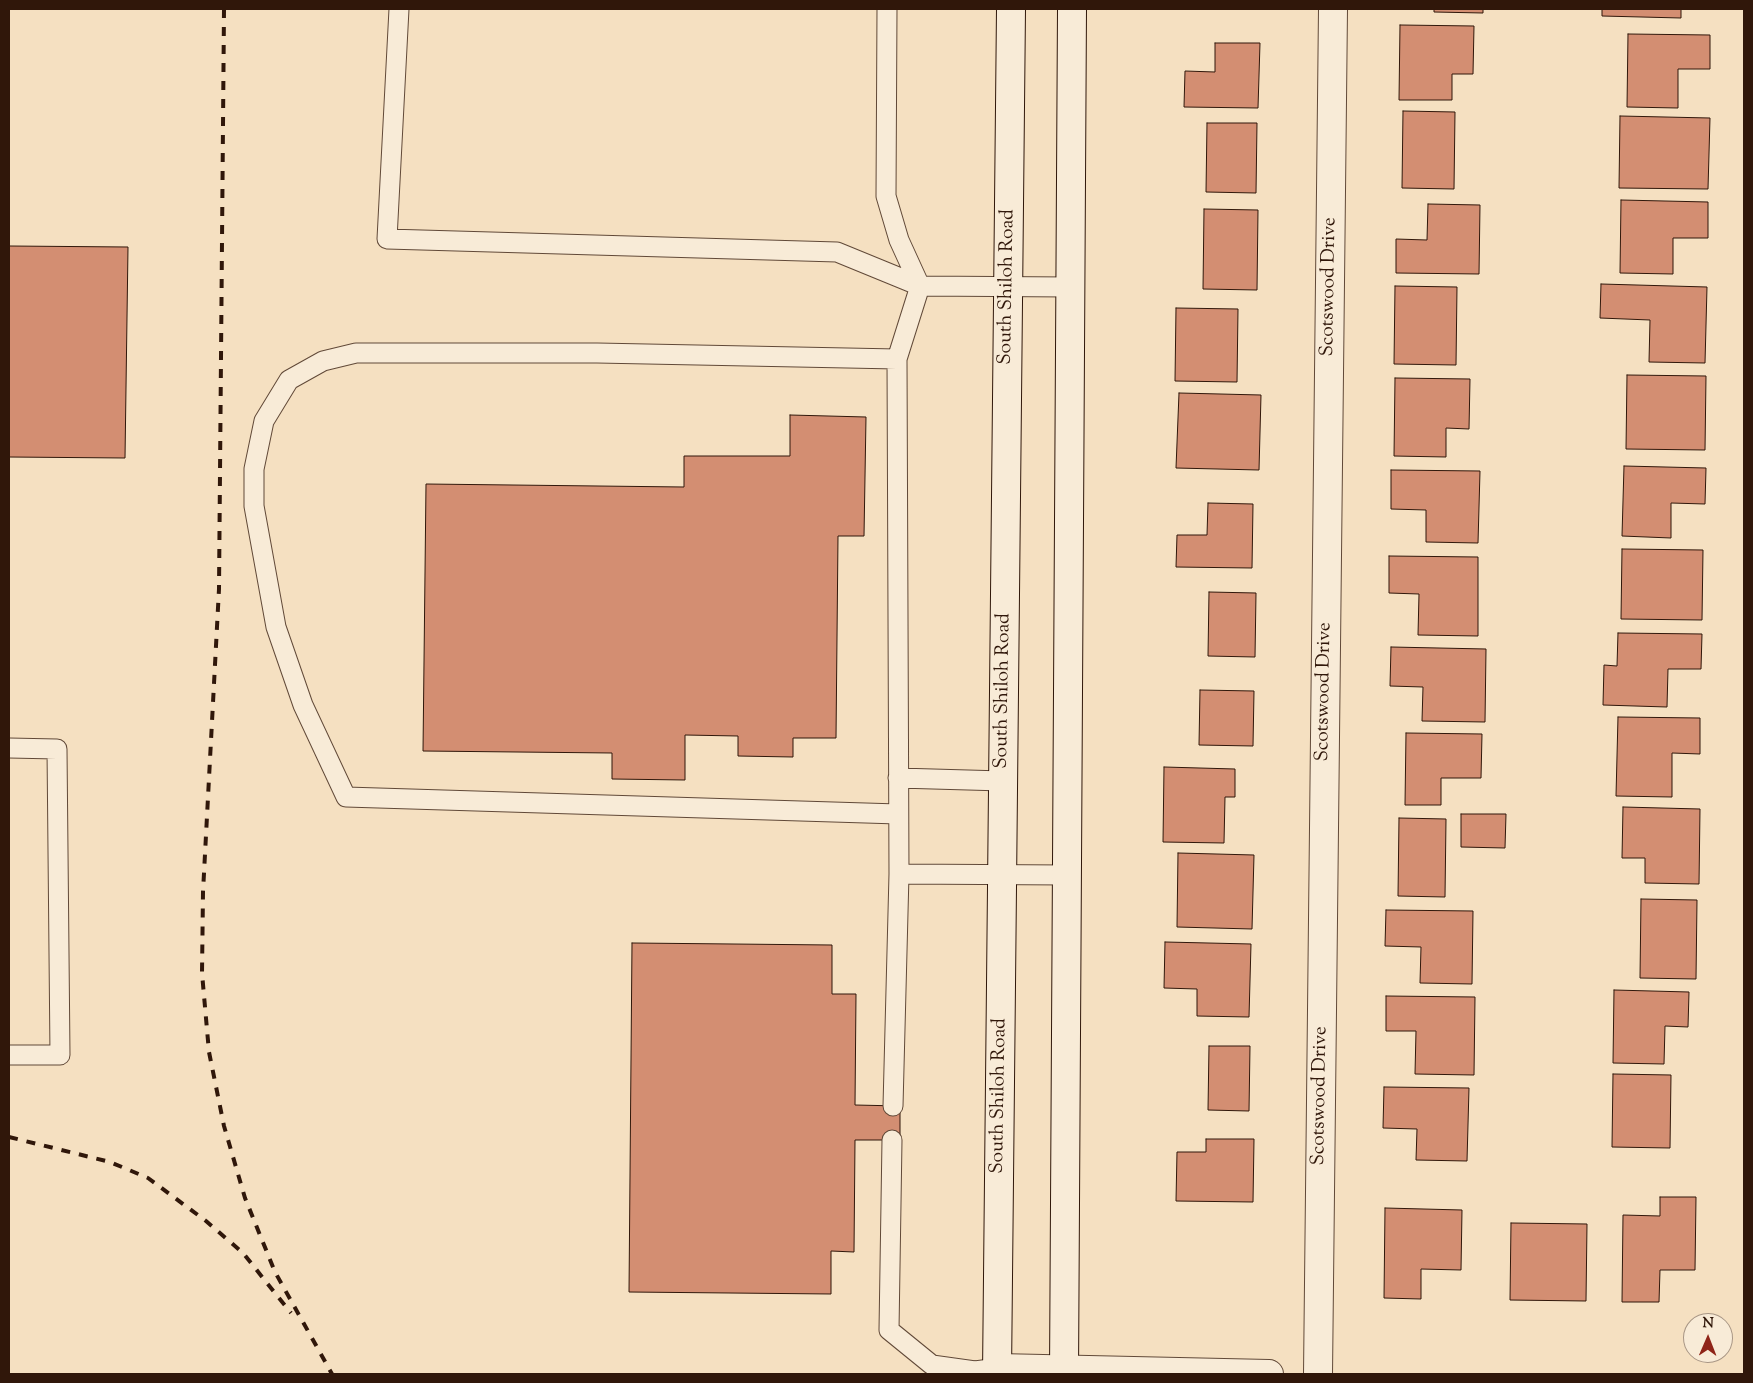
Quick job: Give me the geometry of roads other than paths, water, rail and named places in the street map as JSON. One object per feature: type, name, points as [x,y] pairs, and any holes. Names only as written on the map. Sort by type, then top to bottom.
[{"type":"main road","name":"South Shiloh Road","points":[[998,1371],[1011,9]]},
{"type":"main road","points":[[1064,1372],[1072,9]]},
{"type":"main road","name":"Scotswood Drive","points":[[1318,1374],[1333,9]]},
{"type":"main road","points":[[998,1371],[1269,1374]]},
{"type":"lane","points":[[399,9],[387,239],[837,252],[920,286],[1070,287]]},
{"type":"lane","points":[[887,9],[886,196],[899,240],[920,286],[897,359],[899,874],[893,1106]]},
{"type":"lane","points":[[897,359],[596,353],[356,353],[323,361],[290,380],[264,421],[254,469],[254,506],[276,627],[303,705],[346,797],[898,814]]},
{"type":"lane","points":[[9,748],[56,748],[60,1055],[9,1054]]},
{"type":"lane","points":[[898,778],[1003,781]]},
{"type":"lane","points":[[899,874],[1067,875]]},
{"type":"lane","points":[[892,1140],[889,1330],[932,1365],[975,1371],[998,1371]]},
{"type":"railway","points":[[224,9],[219,589],[203,892],[202,973],[209,1052],[224,1126],[245,1198],[275,1272],[332,1374]]},
{"type":"railway","points":[[9,1137],[110,1162],[148,1178],[206,1221],[243,1253],[291,1313]]}]
